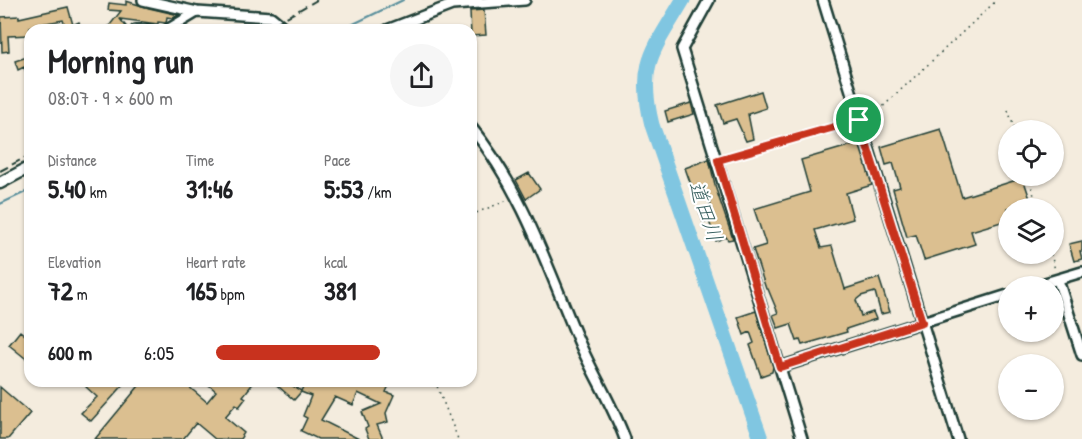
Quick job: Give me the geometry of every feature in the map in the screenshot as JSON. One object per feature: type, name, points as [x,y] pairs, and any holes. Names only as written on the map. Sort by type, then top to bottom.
[{"type":"street","points":[[143,0],[197,12],[271,17],[279,24]]},
{"type":"street","points":[[404,24],[453,3],[525,0]]},
{"type":"street","points":[[710,0],[682,49],[802,439]]},
{"type":"street","points":[[823,0],[958,439]]},
{"type":"street","points":[[177,24],[197,12]]},
{"type":"street","points":[[477,136],[495,161],[532,225],[581,344],[610,402],[625,439]]},
{"type":"street","points":[[0,183],[24,170]]},
{"type":"street","points":[[1064,278],[1082,272]]},
{"type":"street","points":[[780,367],[998,298]]},
{"type":"street","points":[[1064,299],[1082,355]]},
{"type":"path","points":[[718,160],[874,115],[997,0]]},
{"type":"path","points":[[1008,110],[1012,120]]},
{"type":"path","points":[[477,212],[514,197]]},
{"type":"path","points":[[437,387],[459,439]]},
{"type":"building","points":[[126,1],[179,15],[173,18],[167,17],[166,23],[120,19],[124,24],[111,24],[121,11],[108,10],[109,3],[126,5]]},
{"type":"building","points":[[68,7],[73,24],[64,24],[63,20],[24,24],[24,35],[8,36],[9,51],[2,52],[1,17],[19,16],[19,18]]},
{"type":"building","points":[[484,10],[486,35],[477,36],[477,24],[471,24],[470,11]]},
{"type":"building","points":[[24,58],[24,67],[18,70],[15,61]]},
{"type":"building","points":[[761,91],[766,108],[748,114],[753,139],[746,141],[736,119],[723,123],[717,105]]},
{"type":"building","points":[[691,103],[694,114],[668,122],[665,111]]},
{"type":"building","points":[[941,129],[962,197],[998,186],[1026,186],[1030,198],[998,198],[998,223],[971,231],[975,244],[924,260],[916,235],[907,237],[893,189],[900,187],[893,163],[886,165],[881,147]]},
{"type":"building","points":[[859,143],[872,185],[846,193],[853,219],[815,230],[821,248],[832,246],[845,289],[879,278],[890,312],[881,314],[875,292],[861,296],[856,300],[861,316],[873,312],[876,319],[846,329],[847,332],[802,345],[800,340],[797,341],[791,324],[778,328],[773,315],[778,313],[766,289],[753,249],[766,245],[754,209],[810,192],[801,160]]},
{"type":"building","points":[[709,159],[716,189],[733,239],[728,240],[726,237],[716,241],[709,221],[703,222],[700,213],[712,210],[707,192],[695,196],[685,168]]},
{"type":"building","points":[[529,173],[540,189],[526,199],[516,180]]},
{"type":"building","points":[[1082,241],[1082,251],[1080,251],[1082,259],[1074,261],[1069,244]]},
{"type":"building","points":[[756,311],[773,367],[772,372],[761,376],[750,345],[754,343],[750,332],[744,335],[738,317]]},
{"type":"building","points":[[20,331],[24,334],[24,357],[9,345]]},
{"type":"building","points":[[0,387],[30,413],[8,439],[0,439]]},
{"type":"building","points":[[86,387],[122,387],[91,421],[81,413],[97,397]]},
{"type":"building","points":[[138,387],[189,387],[207,402],[216,391],[211,387],[250,387],[243,396],[246,398],[239,407],[236,404],[225,417],[244,433],[240,439],[215,439],[196,423],[183,439],[95,439]]},
{"type":"building","points":[[279,387],[295,387],[301,391],[303,387],[388,387],[386,392],[394,395],[386,413],[388,422],[377,425],[383,439],[369,439],[365,429],[368,427],[362,412],[381,404],[358,393],[353,405],[335,397],[321,420],[359,439],[318,439],[301,431],[307,418],[303,416],[311,396],[301,392],[294,400]]},
{"type":"waterway","points":[[353,24],[403,0]]},
{"type":"waterway","name":"道田川","points":[[683,0],[663,32],[651,59],[647,72],[648,104],[652,125],[761,439]]},
{"type":"waterway","points":[[0,204],[24,193]]},
{"type":"railway","points":[[274,24],[317,0]]},
{"type":"railway","points":[[0,171],[24,158]]},
{"type":"route","points":[[859,120],[922,322],[780,367],[718,160],[859,120]]}]
